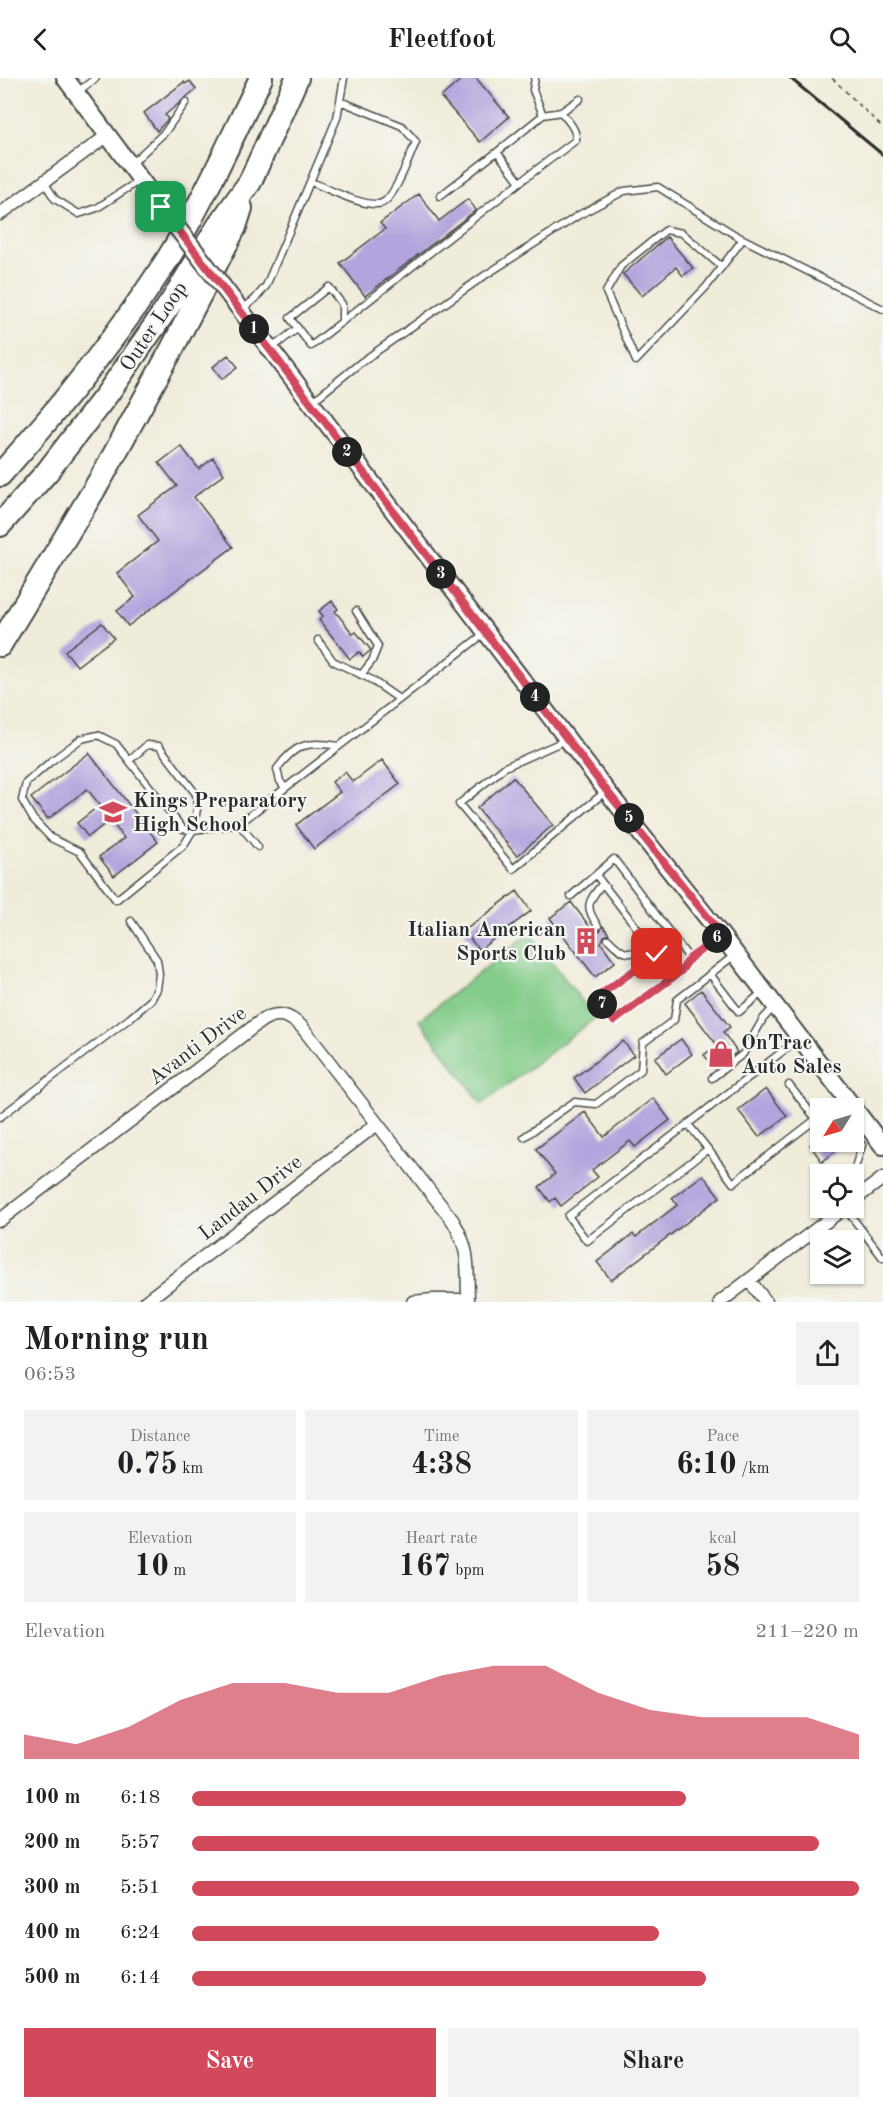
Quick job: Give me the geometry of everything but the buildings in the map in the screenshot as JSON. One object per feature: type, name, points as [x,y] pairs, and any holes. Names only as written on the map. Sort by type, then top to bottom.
[{"type":"highway","name":"Outer Loop","points":[[0,475],[62,404],[167,259],[209,183],[261,78]]},
{"type":"highway","name":"Outer Loop","points":[[0,525],[47,472],[108,393],[172,301],[219,225],[250,182],[297,78]]},
{"type":"highway","points":[[0,645],[103,475],[173,347],[235,227],[250,182]]},
{"type":"main road","points":[[65,78],[485,633],[722,935],[883,1146]]},
{"type":"street","points":[[0,214],[108,135]]},
{"type":"street","name":"Avanti Drive","points":[[0,1220],[269,1016],[278,1013],[302,1027],[453,1221],[461,1235],[467,1255],[468,1301]]},
{"type":"street","name":"Landau Drive","points":[[146,1302],[377,1124]]},
{"type":"street","points":[[864,1190],[883,1178]]},
{"type":"street","points":[[720,1302],[831,1218]]},
{"type":"street","points":[[749,1280],[766,1302]]},
{"type":"street","points":[[413,1302],[468,1301]]},
{"type":"lane","points":[[76,93],[96,78]]},
{"type":"lane","points":[[240,310],[255,299],[266,286],[337,118],[344,78]]},
{"type":"lane","points":[[535,78],[533,90],[543,115]]},
{"type":"lane","points":[[440,196],[543,115],[561,112],[580,99]]},
{"type":"lane","points":[[311,182],[368,204],[383,202],[391,195],[416,141],[402,126],[340,101]]},
{"type":"lane","points":[[130,165],[165,132],[186,102]]},
{"type":"lane","points":[[342,322],[342,304],[329,287],[290,318],[311,346],[342,322],[520,182],[576,140],[577,136],[573,128],[561,112]]},
{"type":"lane","points":[[497,152],[520,182]]},
{"type":"lane","points":[[44,182],[55,199],[79,214],[97,208],[141,180]]},
{"type":"lane","points":[[310,404],[360,363],[484,276],[579,215],[624,191],[658,187],[743,239],[883,309]]},
{"type":"lane","points":[[722,267],[681,233],[666,230],[621,266],[606,292],[636,361],[707,286],[722,267],[743,239]]},
{"type":"lane","points":[[270,349],[298,328]]},
{"type":"lane","points":[[356,610],[378,646],[372,661],[361,675]]},
{"type":"lane","points":[[130,760],[147,745],[159,746],[195,794],[197,809],[193,830],[184,845],[116,900],[80,852],[51,838],[33,819],[22,800],[26,783],[81,739],[98,735],[116,744],[183,829],[193,830],[239,824],[485,633]]},
{"type":"lane","points":[[318,640],[333,661],[389,691],[399,699]]},
{"type":"lane","points":[[568,740],[505,767],[459,804],[513,869],[606,790]]},
{"type":"lane","points":[[285,788],[277,769],[287,754],[302,745],[318,742],[339,746]]},
{"type":"lane","points":[[239,824],[258,847]]},
{"type":"lane","points":[[571,896],[614,859],[690,958]]},
{"type":"lane","points":[[596,875],[657,954],[597,997],[614,1021],[681,971],[690,958],[722,935]]},
{"type":"lane","points":[[598,926],[589,913],[589,901],[602,884]]},
{"type":"lane","points":[[0,1118],[151,1000],[157,989],[159,974],[157,960],[131,921]]},
{"type":"lane","points":[[608,939],[621,952],[627,953],[634,954],[650,946]]},
{"type":"lane","points":[[524,1137],[574,1102],[596,1104],[640,1070],[643,1043],[674,1020],[677,1000],[736,954]]},
{"type":"lane","points":[[710,974],[739,1012],[765,991]]},
{"type":"lane","points":[[712,1078],[743,1054],[763,1019],[776,1006]]},
{"type":"lane","points":[[708,1149],[587,1242],[568,1216],[800,1038]]},
{"type":"lane","points":[[789,1085],[810,1109]]},
{"type":"lane","points":[[688,1124],[733,1183],[810,1124]]},
{"type":"lane","points":[[852,1218],[883,1258]]},
{"type":"path","points":[[832,78],[883,128]]},
{"type":"green space","points":[[530,933],[595,1018],[482,1104],[419,1020]]},
{"type":"railway","points":[[790,78],[883,155]]},
{"type":"place","name":"Kings Preparatory High School","points":[[113,812]]},
{"type":"place","name":"Italian American Sports Club","points":[[586,941]]},
{"type":"place","name":"OnTrac Auto Sales","points":[[721,1054]]},
{"type":"route","points":[[161,207],[606,790],[722,935],[690,958],[681,971],[614,1021],[597,997],[657,954]]}]
